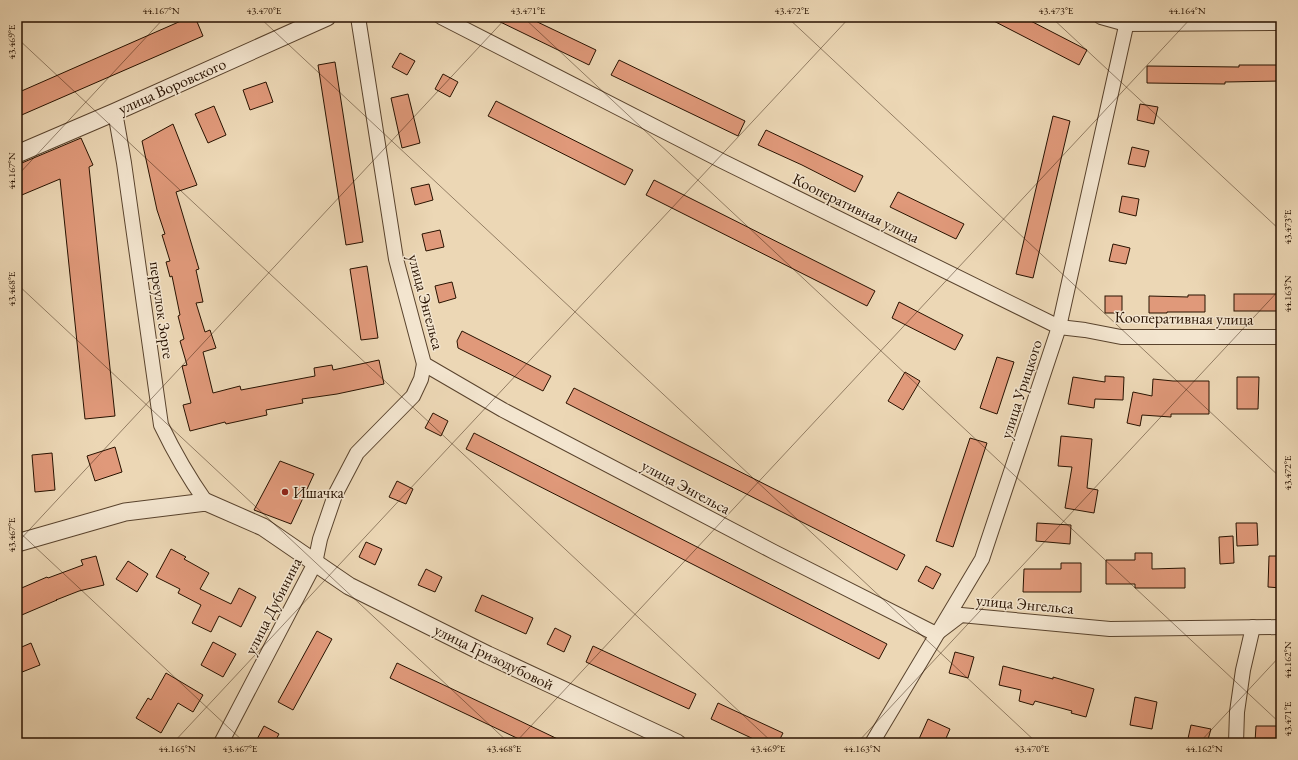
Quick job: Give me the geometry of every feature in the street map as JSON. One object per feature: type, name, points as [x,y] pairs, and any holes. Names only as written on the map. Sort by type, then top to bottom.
[{"type":"street","name":"улица Воровского","points":[[17,154],[327,17]]},
{"type":"street","name":"улица Энгельса","points":[[358,17],[396,259],[424,364],[502,410],[774,552],[936,634],[961,616],[1110,629],[1281,627]]},
{"type":"street","name":"Кооперативная улица","points":[[441,17],[722,161],[1059,327],[1086,330],[1121,337],[1281,337]]},
{"type":"street","points":[[1101,17],[1127,21],[1281,23]]},
{"type":"street","name":"улица Урицкого","points":[[872,743],[982,559],[1059,327],[1127,21]]},
{"type":"street","name":"переулок Зорге","points":[[115,112],[124,163],[161,425],[191,481],[206,502]]},
{"type":"street","name":"улица Дубинина","points":[[221,743],[315,563],[320,540],[335,495],[357,453],[413,396],[422,379],[424,364]]},
{"type":"street","points":[[17,543],[125,512],[206,502]]},
{"type":"street","name":"улица Гризодубовой","points":[[206,502],[263,527],[349,586],[488,655],[677,743]]},
{"type":"street","points":[[1236,743],[1237,712],[1243,670],[1253,627]]},
{"type":"building","points":[[190,17],[195,17],[203,36],[17,117],[17,93]]},
{"type":"building","points":[[490,17],[527,17],[596,50],[589,65]]},
{"type":"building","points":[[986,17],[1023,17],[1087,50],[1079,65]]},
{"type":"building","points":[[400,53],[415,61],[407,75],[392,67]]},
{"type":"building","points":[[619,60],[745,121],[738,136],[611,75]]},
{"type":"building","points":[[335,62],[363,242],[346,245],[318,65]]},
{"type":"building","points":[[1239,65],[1281,65],[1281,81],[1225,82],[1225,84],[1147,83],[1147,66],[1239,67]]},
{"type":"building","points":[[443,74],[458,82],[450,97],[435,89]]},
{"type":"building","points":[[266,82],[273,102],[250,110],[243,90]]},
{"type":"building","points":[[408,94],[420,143],[402,148],[391,98]]},
{"type":"building","points":[[496,101],[633,170],[625,185],[488,116]]},
{"type":"building","points":[[1140,104],[1158,107],[1154,124],[1137,120]]},
{"type":"building","points":[[214,106],[226,135],[208,143],[195,114]]},
{"type":"building","points":[[1053,116],[1070,121],[1033,278],[1016,274]]},
{"type":"building","points":[[173,124],[197,185],[176,192],[199,269],[196,270],[203,302],[196,303],[205,332],[210,330],[216,348],[203,352],[213,393],[240,386],[241,390],[315,376],[314,368],[332,365],[333,370],[379,360],[384,384],[337,394],[302,399],[303,403],[266,410],[267,415],[226,424],[225,422],[190,431],[183,405],[191,403],[182,366],[187,365],[180,341],[184,339],[178,316],[180,315],[172,276],[170,277],[166,262],[170,261],[162,235],[165,234],[157,210],[142,141]]},
{"type":"building","points":[[766,130],[863,176],[855,192],[758,145]]},
{"type":"building","points":[[81,138],[93,165],[89,167],[115,416],[85,419],[60,179],[17,197],[17,165]]},
{"type":"building","points":[[1132,147],[1149,151],[1145,167],[1128,164]]},
{"type":"building","points":[[654,180],[875,291],[867,306],[646,195]]},
{"type":"building","points":[[429,184],[433,200],[415,205],[411,188]]},
{"type":"building","points":[[898,192],[964,224],[956,239],[890,207]]},
{"type":"building","points":[[1122,196],[1139,199],[1136,216],[1119,212]]},
{"type":"building","points":[[440,230],[444,247],[426,251],[422,234]]},
{"type":"building","points":[[1113,244],[1130,248],[1126,264],[1109,261]]},
{"type":"building","points":[[367,266],[378,338],[361,340],[350,269]]},
{"type":"building","points":[[452,282],[456,298],[439,303],[435,286]]},
{"type":"building","points":[[1234,294],[1281,294],[1281,311],[1234,311]]},
{"type":"building","points":[[1188,295],[1205,295],[1205,312],[1149,313],[1149,296],[1188,297]]},
{"type":"building","points":[[1105,296],[1122,296],[1122,313],[1105,313]]},
{"type":"building","points":[[899,302],[963,335],[955,350],[892,318]]},
{"type":"building","points":[[462,331],[551,376],[543,391],[458,348],[457,341]]},
{"type":"building","points":[[997,357],[1014,362],[997,414],[980,408]]},
{"type":"building","points":[[905,372],[920,381],[903,410],[888,401]]},
{"type":"building","points":[[1105,376],[1124,377],[1123,400],[1095,399],[1094,408],[1068,404],[1073,377],[1105,382]]},
{"type":"building","points":[[1237,377],[1259,377],[1258,409],[1237,409]]},
{"type":"building","points":[[1153,379],[1173,381],[1209,381],[1209,414],[1171,414],[1171,417],[1142,415],[1140,426],[1127,423],[1133,392],[1152,396]]},
{"type":"building","points":[[574,388],[905,555],[897,570],[566,403]]},
{"type":"building","points":[[433,413],[448,421],[441,436],[425,428]]},
{"type":"building","points":[[474,433],[887,644],[879,659],[466,449]]},
{"type":"building","points":[[1061,436],[1092,439],[1087,488],[1098,490],[1094,513],[1065,508],[1072,467],[1058,466]]},
{"type":"building","points":[[970,438],[987,443],[953,547],[936,541]]},
{"type":"building","points":[[115,447],[122,472],[95,481],[87,456]]},
{"type":"building","points":[[52,453],[55,490],[35,492],[32,455]]},
{"type":"building","name":"Ишачка","points":[[280,461],[314,474],[291,524],[254,510]]},
{"type":"building","points":[[397,481],[413,489],[406,504],[389,497]]},
{"type":"building","points":[[1037,523],[1071,525],[1070,544],[1036,541]]},
{"type":"building","points":[[1236,523],[1257,523],[1258,545],[1237,546]]},
{"type":"building","points":[[1233,536],[1234,563],[1220,564],[1219,537]]},
{"type":"building","points":[[366,542],[382,549],[375,565],[359,557]]},
{"type":"building","points":[[171,549],[186,557],[184,559],[209,573],[200,589],[231,604],[239,588],[256,597],[241,627],[219,616],[211,632],[192,623],[201,605],[178,593],[180,589],[156,577]]},
{"type":"building","points":[[1135,553],[1152,553],[1152,569],[1185,568],[1185,588],[1135,588],[1135,584],[1106,584],[1106,560],[1135,560]]},
{"type":"building","points":[[96,556],[104,585],[79,591],[17,617],[17,590],[47,577],[48,578],[83,565],[81,560]]},
{"type":"building","points":[[1269,556],[1281,556],[1281,588],[1268,587]]},
{"type":"building","points":[[128,561],[148,574],[137,592],[116,579]]},
{"type":"building","points":[[1061,563],[1081,563],[1081,592],[1023,592],[1024,569],[1061,569]]},
{"type":"building","points":[[926,566],[941,574],[933,589],[918,581]]},
{"type":"building","points":[[426,569],[442,577],[435,592],[418,585]]},
{"type":"building","points":[[482,595],[533,618],[526,634],[475,611]]},
{"type":"building","points":[[555,628],[571,636],[564,652],[547,644]]},
{"type":"building","points":[[317,631],[332,639],[293,710],[278,702]]},
{"type":"building","points":[[213,642],[236,654],[223,677],[201,665]]},
{"type":"building","points":[[31,643],[40,665],[17,674],[17,649]]},
{"type":"building","points":[[593,646],[696,694],[689,709],[586,662]]},
{"type":"building","points":[[955,652],[974,657],[968,678],[949,673]]},
{"type":"building","points":[[397,663],[566,743],[519,743],[521,740],[390,678]]},
{"type":"building","points":[[1003,666],[1053,679],[1053,677],[1094,689],[1086,717],[1071,713],[1072,711],[1035,701],[1033,705],[1019,701],[1021,690],[999,685]]},
{"type":"building","points":[[166,673],[203,695],[193,712],[178,703],[161,733],[136,718],[148,698],[151,700]]},
{"type":"building","points":[[1135,697],[1157,702],[1152,729],[1130,725]]},
{"type":"building","points":[[718,703],[783,733],[778,743],[762,743],[711,719]]},
{"type":"building","points":[[928,719],[950,729],[944,743],[928,743],[919,739]]},
{"type":"building","points":[[1191,725],[1211,729],[1207,743],[1187,743]]},
{"type":"building","points":[[264,726],[279,734],[274,743],[255,743]]},
{"type":"building","points":[[1256,726],[1281,726],[1281,742],[1255,742]]},
{"type":"place","name":"Ишачка","points":[[285,492]]}]
